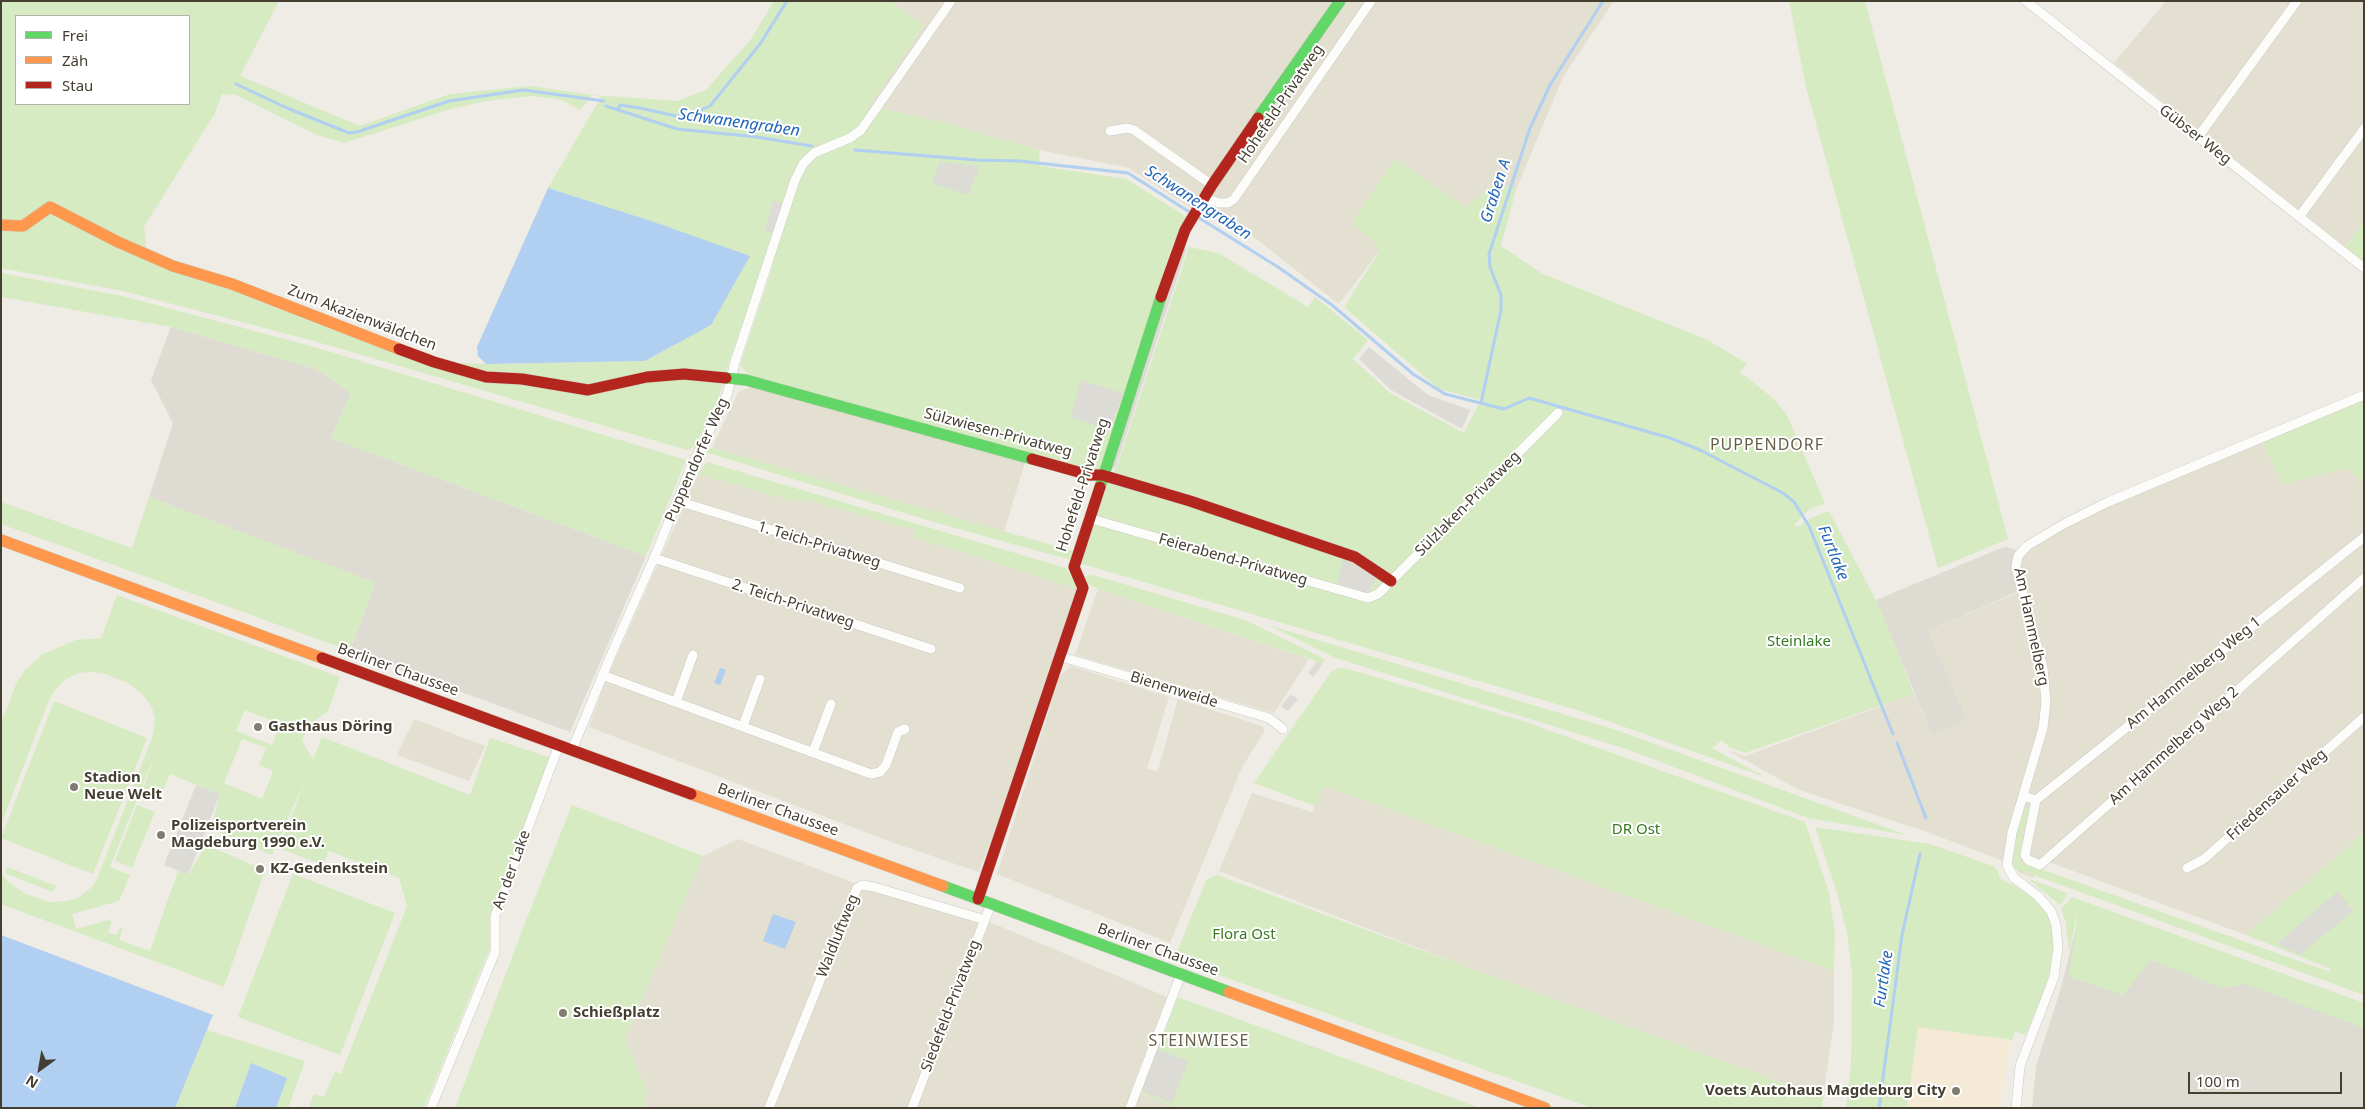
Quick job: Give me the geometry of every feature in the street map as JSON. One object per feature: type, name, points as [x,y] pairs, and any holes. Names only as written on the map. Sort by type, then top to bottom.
[{"type":"street","name":"Puppendorfer Weg","points":[[572,750],[692,465],[726,395],[732,379],[735,362],[795,180],[803,164],[814,153],[850,138],[861,130],[952,1]]},
{"type":"street","name":"Hohefeld-Privatweg","points":[[978,899],[1062,657],[1083,588],[1074,567],[1088,518],[1171,265],[1190,222],[1212,185],[1340,1]]},
{"type":"street","name":"Hohefeld-Privatweg","points":[[1203,202],[1228,203],[1234,199],[1371,1]]},
{"type":"street","name":"Gübser Weg","points":[[2026,1],[2364,268]]},
{"type":"street","points":[[2198,137],[2296,1]]},
{"type":"street","points":[[1110,131],[1127,128],[1134,130],[1212,185]]},
{"type":"street","points":[[2299,216],[2364,129]]},
{"type":"street","name":"Zum Akazienwäldchen","points":[[1,225],[23,226],[50,207],[118,242],[173,266],[232,284],[434,362],[486,377],[522,379],[588,390],[647,377],[684,374],[732,379]]},
{"type":"street","name":"Sülzwiesen-Privatweg","points":[[732,379],[746,380],[1089,475],[1102,475],[1190,501],[1355,557],[1391,581]]},
{"type":"street","name":"Am Hammelberg","points":[[2016,1108],[2021,1061],[2054,978],[2058,947],[2056,925],[2051,911],[2038,896],[2014,878],[2007,867],[2009,843],[2043,728],[2046,702],[2043,668],[2016,567],[2021,552],[2062,525],[2108,502],[2364,396]]},
{"type":"street","name":"Sülzlaken-Privatweg","points":[[1378,594],[1558,413]]},
{"type":"street","name":"1. Teich-Privatweg","points":[[678,501],[960,588]]},
{"type":"street","name":"Feierabend-Privatweg","points":[[1088,518],[1368,598],[1378,594]]},
{"type":"street","name":"Am Hammelberg Weg 1","points":[[2036,800],[2364,537]]},
{"type":"street","name":"Berliner Chaussee","points":[[1,540],[1545,1108]]},
{"type":"street","name":"2. Teich-Privatweg","points":[[654,558],[931,649]]},
{"type":"street","name":"Am Hammelberg Weg 2","points":[[2036,800],[2025,856],[2028,860],[2040,865],[2364,578]]},
{"type":"street","points":[[676,702],[693,655]]},
{"type":"street","name":"Bienenweide","points":[[1062,657],[1269,718],[1283,729]]},
{"type":"street","points":[[602,675],[871,774],[880,772],[886,765],[898,732],[905,729]]},
{"type":"street","points":[[743,726],[760,679]]},
{"type":"street","points":[[813,752],[831,704]]},
{"type":"street","name":"Friedensauer Weg","points":[[2187,868],[2204,859],[2364,718]]},
{"type":"street","name":"An der Lake","points":[[431,1108],[495,952],[494,916],[559,745]]},
{"type":"street","points":[[2023,796],[2036,800]]},
{"type":"street","name":"Waldluftweg","points":[[768,1108],[858,887],[862,885],[874,887],[985,920]]},
{"type":"street","name":"Siedefeld-Privatweg","points":[[912,1108],[991,904]]},
{"type":"street","points":[[1130,1108],[1181,974]]},
{"type":"shaded area","points":[[889,1],[1614,1],[1563,77],[1516,190],[1496,182],[1466,208],[1395,160],[1381,249],[1339,304],[1255,238],[1220,218],[1191,208],[1129,168],[1039,150],[938,121],[868,106],[924,25]]},
{"type":"shaded area","points":[[2166,1],[2364,1],[2364,221],[2345,247],[2114,63]]},
{"type":"shaded area","points":[[940,162],[980,166],[968,195],[932,183]]},
{"type":"shaded area","points":[[773,200],[783,205],[774,233],[765,230]]},
{"type":"shaded area","points":[[1182,246],[1187,248],[1115,469],[1108,467]]},
{"type":"shaded area","points":[[171,327],[316,369],[351,393],[331,438],[646,556],[570,732],[350,651],[375,583],[149,497],[173,423],[151,380]]},
{"type":"shaded area","points":[[1369,347],[1428,395],[1470,410],[1462,429],[1391,390],[1359,359]]},
{"type":"shaded area","points":[[1081,380],[1123,393],[1110,430],[1071,417]]},
{"type":"shaded area","points":[[754,386],[1026,459],[1004,532],[712,448],[738,392]]},
{"type":"shaded area","points":[[2259,439],[2284,484],[2345,468],[2364,482],[2364,833],[2246,935],[2049,862],[2033,878],[2020,873],[2011,864],[1927,832],[1799,790],[1727,750],[1745,756],[1914,694],[1932,735],[1967,719],[1928,631],[2023,590],[2018,556],[2062,525]]},
{"type":"shaded area","points":[[698,474],[793,501],[806,500],[915,530],[913,537],[1079,589],[1019,765],[979,872],[894,843],[589,727],[604,685]]},
{"type":"shaded area","points":[[2008,547],[2021,552],[2018,556],[2023,589],[1928,631],[1967,719],[1932,735],[1876,600],[2001,548]]},
{"type":"shaded area","points":[[1344,557],[1376,578],[1367,595],[1336,586]]},
{"type":"shaded area","points":[[1098,589],[1309,659],[1274,713],[1075,655]]},
{"type":"shaded area","points":[[1317,661],[1322,665],[1313,677],[1308,673]]},
{"type":"shaded area","points":[[1071,666],[1169,697],[1147,769],[1158,771],[1178,699],[1262,726],[1265,731],[1242,767],[1170,943],[997,874],[1060,676]]},
{"type":"shaded area","points":[[1291,694],[1298,699],[1288,711],[1281,706]]},
{"type":"shaded area","points":[[414,719],[485,746],[469,781],[397,755]]},
{"type":"shaded area","points":[[196,785],[220,794],[188,875],[164,865]]},
{"type":"shaded area","points":[[1325,786],[1834,971],[1834,1021],[1823,1098],[1488,975],[1219,871],[1252,793],[1312,812]]},
{"type":"shaded area","points":[[738,839],[857,884],[985,920],[1167,997],[1131,1090],[1179,1108],[644,1108],[647,1091],[625,1039],[703,856]]},
{"type":"shaded area","points":[[2338,891],[2353,911],[2300,955],[2277,944]]},
{"type":"shaded area","points":[[2081,906],[2364,1009],[2364,1108],[2032,1108],[2036,1066],[2061,988]]},
{"type":"shaded area","points":[[1918,1027],[2012,1040],[2004,1076],[2001,1108],[1907,1108]]},
{"type":"shaded area","points":[[1157,1049],[1188,1061],[1172,1103],[1141,1091]]},
{"type":"green space","points":[[1,1],[279,1],[240,76],[360,126],[450,94],[530,86],[592,95],[677,101],[706,90],[751,39],[774,1],[889,1],[924,25],[869,106],[938,121],[1039,150],[1040,166],[1126,179],[1187,217],[1172,246],[1100,469],[1094,471],[749,375],[740,365],[773,266],[764,262],[728,365],[720,394],[696,446],[687,450],[314,341],[123,291],[1,268]],"holes":[[[222,94],[236,95],[317,135],[344,143],[451,109],[486,101],[531,96],[562,100],[580,110],[592,95],[601,97],[548,188],[648,220],[711,325],[645,361],[486,364],[434,362],[147,254],[144,227],[215,113]]]},
{"type":"green space","points":[[1789,1],[1865,1],[2008,539],[1938,568],[1806,87]]},
{"type":"green space","name":"Steinlake","points":[[1395,159],[1466,207],[1496,182],[1516,190],[1501,246],[1541,273],[1708,340],[1747,364],[1740,372],[1775,400],[1787,415],[1825,504],[1811,508],[1794,525],[1797,527],[1813,517],[1829,511],[1879,606],[1914,694],[1745,753],[1729,747],[1722,740],[1712,748],[1765,777],[1577,710],[1079,563],[1105,485],[1115,472],[1189,247],[1218,253],[1308,307],[1315,297],[1368,340],[1353,359],[1390,393],[1464,433],[1481,400],[1439,389],[1344,307],[1381,249],[1352,222]]},
{"type":"green space","points":[[2364,221],[2364,262],[2345,247]]},
{"type":"green space","points":[[1,273],[122,296],[311,346],[686,460],[646,556],[331,438],[351,393],[316,369],[171,327],[1,297]]},
{"type":"green space","points":[[2364,395],[2364,482],[2345,468],[2284,484],[2259,439]]},
{"type":"green space","points":[[712,448],[1073,551],[1071,560],[937,523],[708,453],[706,449]]},
{"type":"green space","points":[[707,462],[1066,568],[1079,589],[913,537],[915,530],[806,500],[793,501],[698,474]]},
{"type":"green space","points":[[149,497],[375,582],[350,651],[1,524],[1,502],[132,548]]},
{"type":"green space","points":[[1093,575],[1245,620],[1325,659],[1322,665],[1317,661],[1098,589],[1088,584],[1084,577]]},
{"type":"green space","points":[[117,595],[340,677],[328,711],[308,726],[302,741],[313,759],[322,737],[470,795],[490,738],[552,758],[495,916],[495,952],[489,950],[424,1108],[309,1108],[314,1094],[324,1097],[335,1072],[341,1074],[407,906],[399,878],[329,851],[323,865],[279,848],[306,778],[272,855],[211,829],[220,794],[170,774],[158,802],[141,795],[160,742],[110,867],[130,875],[119,901],[72,914],[76,929],[109,920],[112,921],[108,932],[117,935],[120,927],[123,928],[119,940],[150,951],[178,871],[188,875],[206,845],[265,870],[224,987],[1,904],[1,874],[8,882],[24,893],[48,902],[78,898],[92,887],[97,879],[152,738],[155,719],[152,707],[142,694],[128,683],[105,674],[91,672],[78,673],[66,679],[50,698],[1,824],[1,718],[3,718],[16,684],[25,670],[43,654],[76,640],[101,638]],"holes":[[[245,710],[280,724],[272,745],[236,731]],[[242,739],[266,748],[259,765],[273,771],[262,799],[224,783]]]},
{"type":"green space","points":[[1268,625],[1616,730],[1907,835],[1808,818],[1629,750],[1336,658]]},
{"type":"green space","name":"DR Ost","points":[[1338,668],[1348,669],[1520,720],[1805,822],[1829,892],[1835,934],[1834,971],[1325,786],[1315,806],[1254,783],[1331,672]]},
{"type":"green space","name":"Stadion Neue Welt","points":[[54,701],[147,738],[93,874],[1,838]]},
{"type":"green space","points":[[137,805],[155,812],[132,868],[115,861]]},
{"type":"green space","points":[[572,805],[703,856],[625,1039],[647,1091],[644,1108],[455,1108],[520,936]]},
{"type":"green space","points":[[2030,807],[2030,811],[2026,828],[2022,828],[2020,837],[2026,838],[2019,856],[2021,862],[2330,972],[2331,969],[2246,935],[2364,833],[2364,995],[2014,868],[2012,858],[2014,841],[2024,809]]},
{"type":"green space","points":[[1815,827],[1930,844],[1993,866],[1998,871],[2000,879],[2015,886],[2036,901],[2047,915],[2051,924],[2054,943],[2052,965],[2041,999],[2025,1035],[2015,1031],[2012,1040],[1918,1027],[1907,1108],[1846,1108],[1851,1064],[1852,974],[1847,932],[1837,893]]},
{"type":"green space","points":[[7,867],[56,886],[53,892],[5,873]]},
{"type":"green space","points":[[293,874],[395,913],[340,1055],[238,1017]]},
{"type":"green space","name":"Flora Ost","points":[[1217,875],[1823,1098],[1822,1108],[1592,1108],[1174,959],[1206,881]]},
{"type":"green space","points":[[2027,878],[2067,893],[2065,899],[2060,905]]},
{"type":"green space","points":[[2072,897],[2364,1003],[2364,1028],[2245,984],[2223,988],[2151,960],[2123,995],[2069,977],[2078,910],[2069,952],[2066,923],[2061,909]]},
{"type":"green space","points":[[1178,997],[1480,1108],[1177,1108],[1140,1093]]},
{"type":"green space","points":[[207,1030],[305,1061],[288,1108],[276,1108],[286,1078],[251,1064],[235,1108],[175,1108]]},
{"type":"water","points":[[548,188],[648,220],[750,256],[711,325],[645,361],[486,364],[478,356],[477,347]]},
{"type":"water","points":[[720,668],[726,670],[720,685],[714,683]]},
{"type":"water","points":[[773,914],[796,922],[785,949],[763,941]]},
{"type":"water","points":[[1,935],[213,1015],[175,1108],[1,1108]]},
{"type":"water","points":[[251,1063],[287,1078],[276,1108],[235,1108]]},
{"type":"waterway","points":[[618,109],[620,105],[676,116],[694,113],[710,106],[760,44],[787,1]]},
{"type":"waterway","name":"Graben A","points":[[1481,403],[1501,310],[1501,295],[1490,267],[1489,254],[1530,128],[1550,85],[1603,1]]},
{"type":"waterway","name":"Schwanengraben","points":[[236,84],[287,108],[349,133],[449,101],[523,90],[604,101]]},
{"type":"waterway","name":"Schwanengraben","points":[[606,106],[677,129],[757,137],[812,146]]},
{"type":"waterway","name":"Schwanengraben","points":[[855,150],[976,160],[1019,161],[1128,173],[1191,213]]},
{"type":"waterway","name":"Furtlake","points":[[1196,216],[1278,267],[1332,305],[1413,374],[1445,394],[1504,409],[1529,398],[1670,438],[1700,450],[1783,493],[1794,502],[1809,526],[1893,734]]},
{"type":"waterway","name":"Furtlake","points":[[1897,743],[1926,818]]},
{"type":"waterway","name":"Furtlake","points":[[1879,1108],[1902,935],[1920,854]]},
{"type":"traffic: fast","points":[[1258,118],[1340,1]]},
{"type":"traffic: fast","points":[[1100,487],[1161,297]]},
{"type":"traffic: fast","points":[[726,378],[746,380],[1032,459]]},
{"type":"traffic: fast","points":[[943,886],[1229,992]]},
{"type":"traffic: slow","points":[[1,225],[23,226],[50,207],[118,242],[173,266],[232,284],[399,349]]},
{"type":"traffic: slow","points":[[1,540],[322,658]]},
{"type":"traffic: slow","points":[[691,794],[943,886]]},
{"type":"traffic: slow","points":[[1229,992],[1545,1108]]},
{"type":"traffic: jam","points":[[1161,297],[1185,230],[1212,185],[1258,118]]},
{"type":"traffic: jam","points":[[399,349],[434,362],[486,377],[522,379],[588,390],[647,377],[684,374],[726,378]]},
{"type":"traffic: jam","points":[[1032,459],[1089,475],[1102,475],[1190,501],[1355,557],[1391,581]]},
{"type":"traffic: jam","points":[[978,899],[1083,588],[1074,567],[1100,487]]},
{"type":"traffic: jam","points":[[322,658],[691,794]]},
{"type":"place","name":"Gasthaus Döring","points":[[258,727]]},
{"type":"place","name":"Stadion Neue Welt","points":[[74,787]]},
{"type":"place","name":"Polizeisportverein Magdeburg 1990 e.V.","points":[[161,835]]},
{"type":"place","name":"KZ-Gedenkstein","points":[[260,869]]},
{"type":"place","name":"Schießplatz","points":[[563,1013]]},
{"type":"place","name":"Voets Autohaus Magdeburg City","points":[[1956,1091]]},
{"type":"district","name":"PUPPENDORF","points":[[1767,445]]},
{"type":"district","name":"STEINWIESE","points":[[1199,1041]]}]
